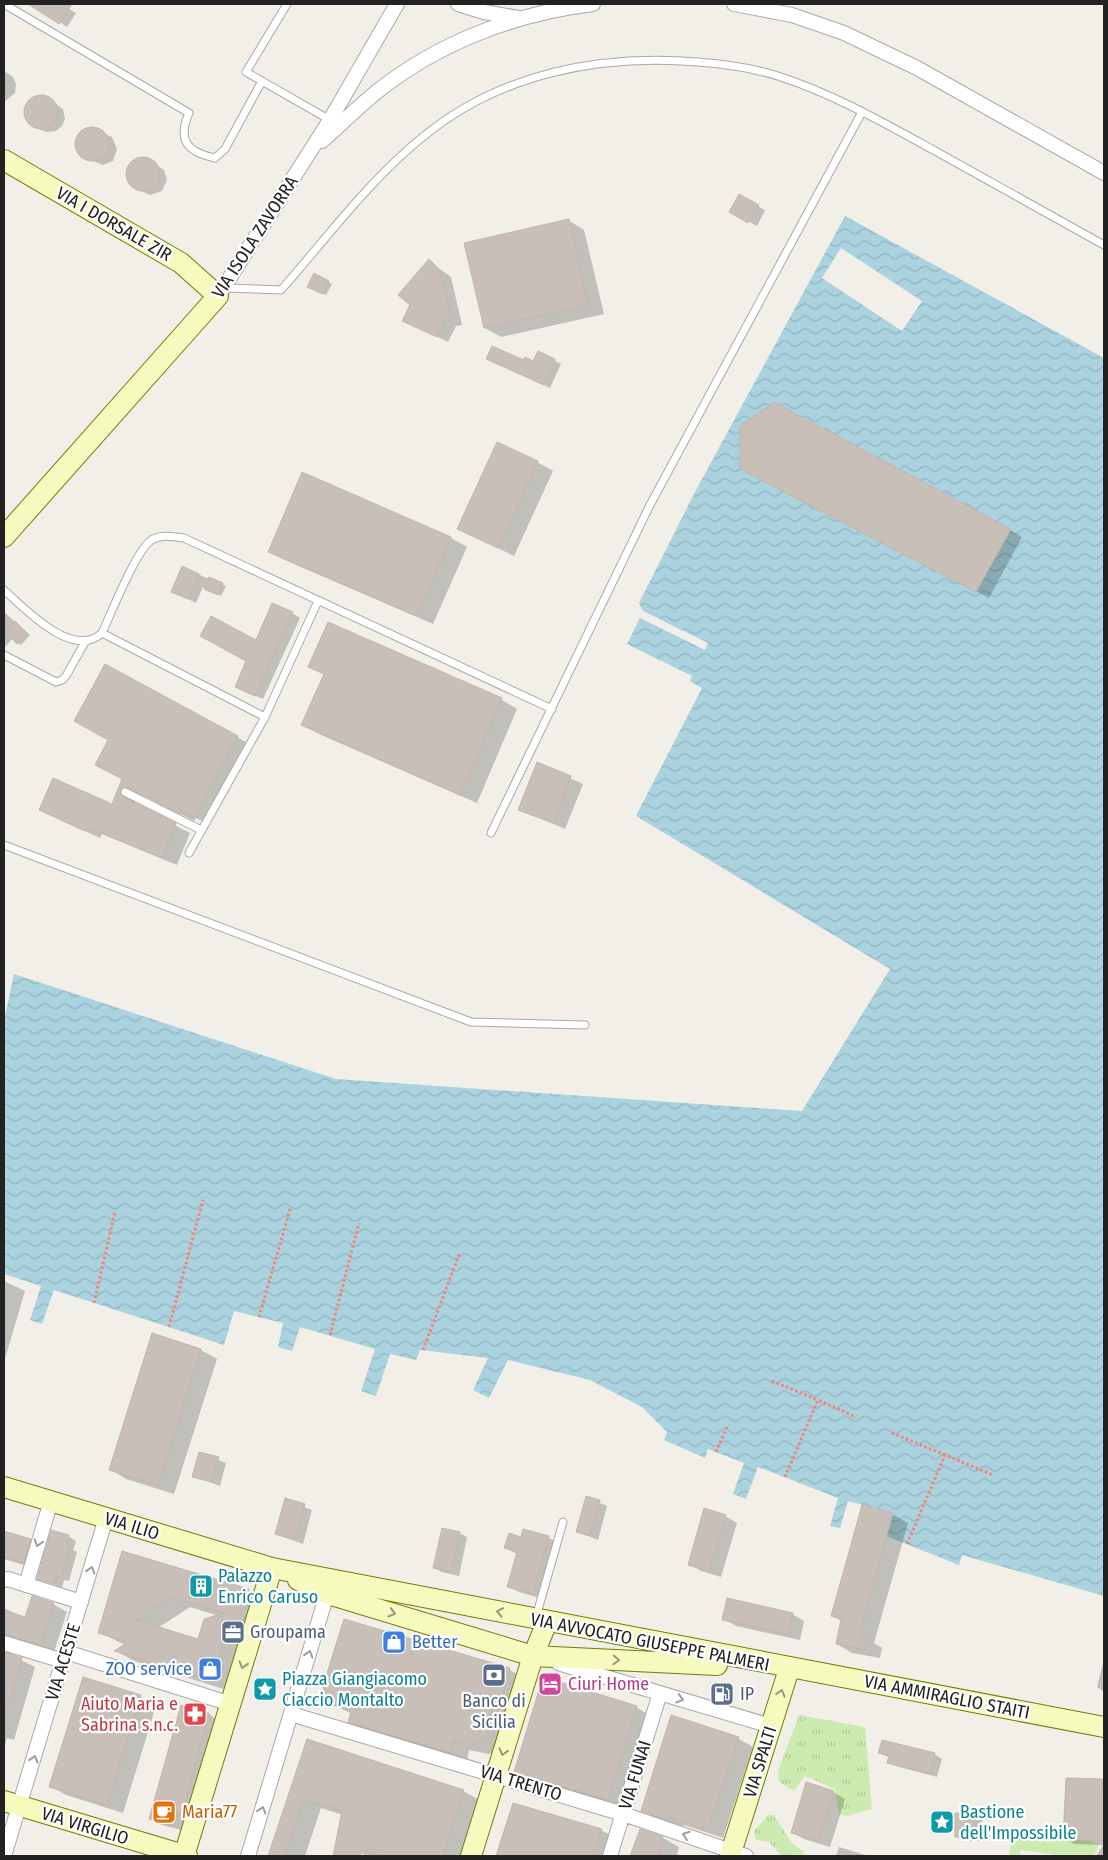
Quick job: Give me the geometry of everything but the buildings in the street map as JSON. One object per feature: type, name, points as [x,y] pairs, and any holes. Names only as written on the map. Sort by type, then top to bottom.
[{"type":"main road","name":"VIA I DORSALE ZIR","points":[[4,160],[181,263],[222,292]]},
{"type":"main road","name":"VIA ISOLA ZAVORRA","points":[[4,537],[222,292]]},
{"type":"main road","name":"VIA ILIO","points":[[4,1487],[338,1589]]},
{"type":"main road","points":[[181,1855],[231,1704],[266,1566]]},
{"type":"main road","name":"VIA AVVOCATO GIUSEPPE PALMERI","points":[[338,1589],[541,1621],[789,1668]]},
{"type":"main road","name":"VIA AVVOCATO GIUSEPPE PALMERI","points":[[338,1589],[533,1656],[789,1668]]},
{"type":"main road","points":[[472,1856],[533,1656],[541,1621]]},
{"type":"main road","name":"VIA SPALTI","points":[[736,1854],[789,1668]]},
{"type":"main road","name":"VIA AMMIRAGLIO STAITI","points":[[789,1668],[1104,1727]]},
{"type":"main road","name":"VIA VIRGILIO","points":[[12,1803],[181,1855]]},
{"type":"street","name":"VIA ISOLA ZAVORRA","points":[[222,292],[330,120],[397,4]]},
{"type":"street","points":[[458,4],[484,12],[518,18]]},
{"type":"street","points":[[310,152],[379,90],[404,73],[470,37],[518,18],[558,8],[593,4]]},
{"type":"street","points":[[734,4],[792,15],[844,33],[917,68],[1104,173]]},
{"type":"street","points":[[26,1585],[51,1501]]},
{"type":"street","name":"VIA ACESTE","points":[[4,1856],[12,1803],[64,1656],[106,1518]]},
{"type":"street","points":[[4,1580],[81,1602]]},
{"type":"street","points":[[248,1856],[291,1714],[338,1589]]},
{"type":"street","points":[[4,1643],[64,1656],[231,1704]]},
{"type":"street","name":"VIA AVVOCATO GIUSEPPE PALMERI","points":[[533,1656],[771,1726]]},
{"type":"street","name":"VIA FUNAI","points":[[610,1856],[660,1694]]},
{"type":"street","name":"VIA TRENTO","points":[[291,1714],[623,1814],[736,1854]]},
{"type":"lane","points":[[4,4],[189,113],[183,128],[185,139],[191,150],[202,155],[215,158],[225,149],[262,81]]},
{"type":"lane","points":[[286,4],[246,72],[330,120]]},
{"type":"lane","points":[[222,292],[281,290],[388,168],[423,136],[460,110],[506,86],[558,69],[612,62],[672,60],[725,64],[776,75],[825,93],[1104,245]]},
{"type":"lane","points":[[491,833],[650,505],[862,112]]},
{"type":"lane","points":[[4,590],[38,622],[74,640],[85,642],[96,639],[102,633],[141,550],[152,539],[166,536],[184,538],[552,709]]},
{"type":"lane","points":[[189,853],[265,717],[318,600]]},
{"type":"lane","points":[[102,633],[265,717]]},
{"type":"lane","points":[[4,655],[56,682],[66,676],[85,642]]},
{"type":"lane","points":[[124,792],[202,830]]},
{"type":"lane","points":[[4,845],[471,1022],[585,1025]]},
{"type":"lane","points":[[541,1621],[563,1522]]},
{"type":"path","points":[[169,1327],[203,1200]]},
{"type":"path","points":[[259,1317],[291,1206]]},
{"type":"path","points":[[94,1303],[115,1212]]},
{"type":"path","points":[[330,1335],[359,1223]]},
{"type":"path","points":[[423,1350],[460,1252]]},
{"type":"path","points":[[772,1381],[856,1417]]},
{"type":"path","points":[[785,1477],[818,1400]]},
{"type":"path","points":[[716,1452],[727,1427]]},
{"type":"path","points":[[892,1433],[993,1476]]},
{"type":"path","points":[[907,1544],[945,1455]]},
{"type":"green space","points":[[799,1715],[865,1727],[872,1809],[847,1816],[839,1814],[835,1789],[805,1776],[794,1791],[779,1782],[778,1771]]},
{"type":"green space","points":[[768,1815],[774,1815],[791,1842],[804,1852],[804,1856],[782,1856],[769,1842],[756,1840],[754,1831]]},
{"type":"green space","points":[[1012,1837],[1087,1840],[1099,1844],[1094,1856],[1063,1856],[1021,1850],[1020,1856],[1009,1856]]},
{"type":"water","points":[[845,216],[1104,358],[1104,1596],[962,1555],[959,1565],[886,1536],[893,1513],[848,1501],[840,1528],[830,1526],[838,1498],[758,1467],[746,1499],[733,1494],[744,1463],[708,1449],[705,1458],[664,1440],[667,1432],[642,1407],[590,1380],[508,1360],[489,1398],[473,1390],[488,1358],[420,1350],[416,1360],[390,1354],[376,1396],[361,1391],[375,1349],[300,1327],[292,1351],[278,1347],[283,1323],[234,1311],[224,1345],[54,1290],[42,1324],[30,1320],[41,1286],[4,1274],[4,1021],[14,974],[336,1079],[802,1111],[890,969],[636,816],[702,688],[690,681],[692,676],[627,644],[640,618],[705,650],[708,643],[643,611],[639,603],[695,492]]},
{"type":"pier","points":[[841,248],[922,301],[902,331],[822,278]]},
{"type":"place","name":"Palazzo Enrico Caruso","points":[[201,1586]]},
{"type":"place","name":"Groupama","points":[[233,1632]]},
{"type":"place","name":"Better","points":[[394,1642]]},
{"type":"place","name":"ZOO service","points":[[210,1669]]},
{"type":"place","name":"Banco di Sicilia","points":[[494,1675]]},
{"type":"place","name":"Ciuri Home","points":[[550,1684]]},
{"type":"place","name":"Piazza Giangiacomo Ciaccio Montalto","points":[[265,1689]]},
{"type":"place","name":"IP","points":[[722,1694]]},
{"type":"place","name":"Aiuto Maria e Sabrina s.n.c.","points":[[195,1714]]},
{"type":"place","name":"Maria77","points":[[164,1812]]},
{"type":"place","name":"Bastione dell'Impossibile","points":[[942,1822]]}]
